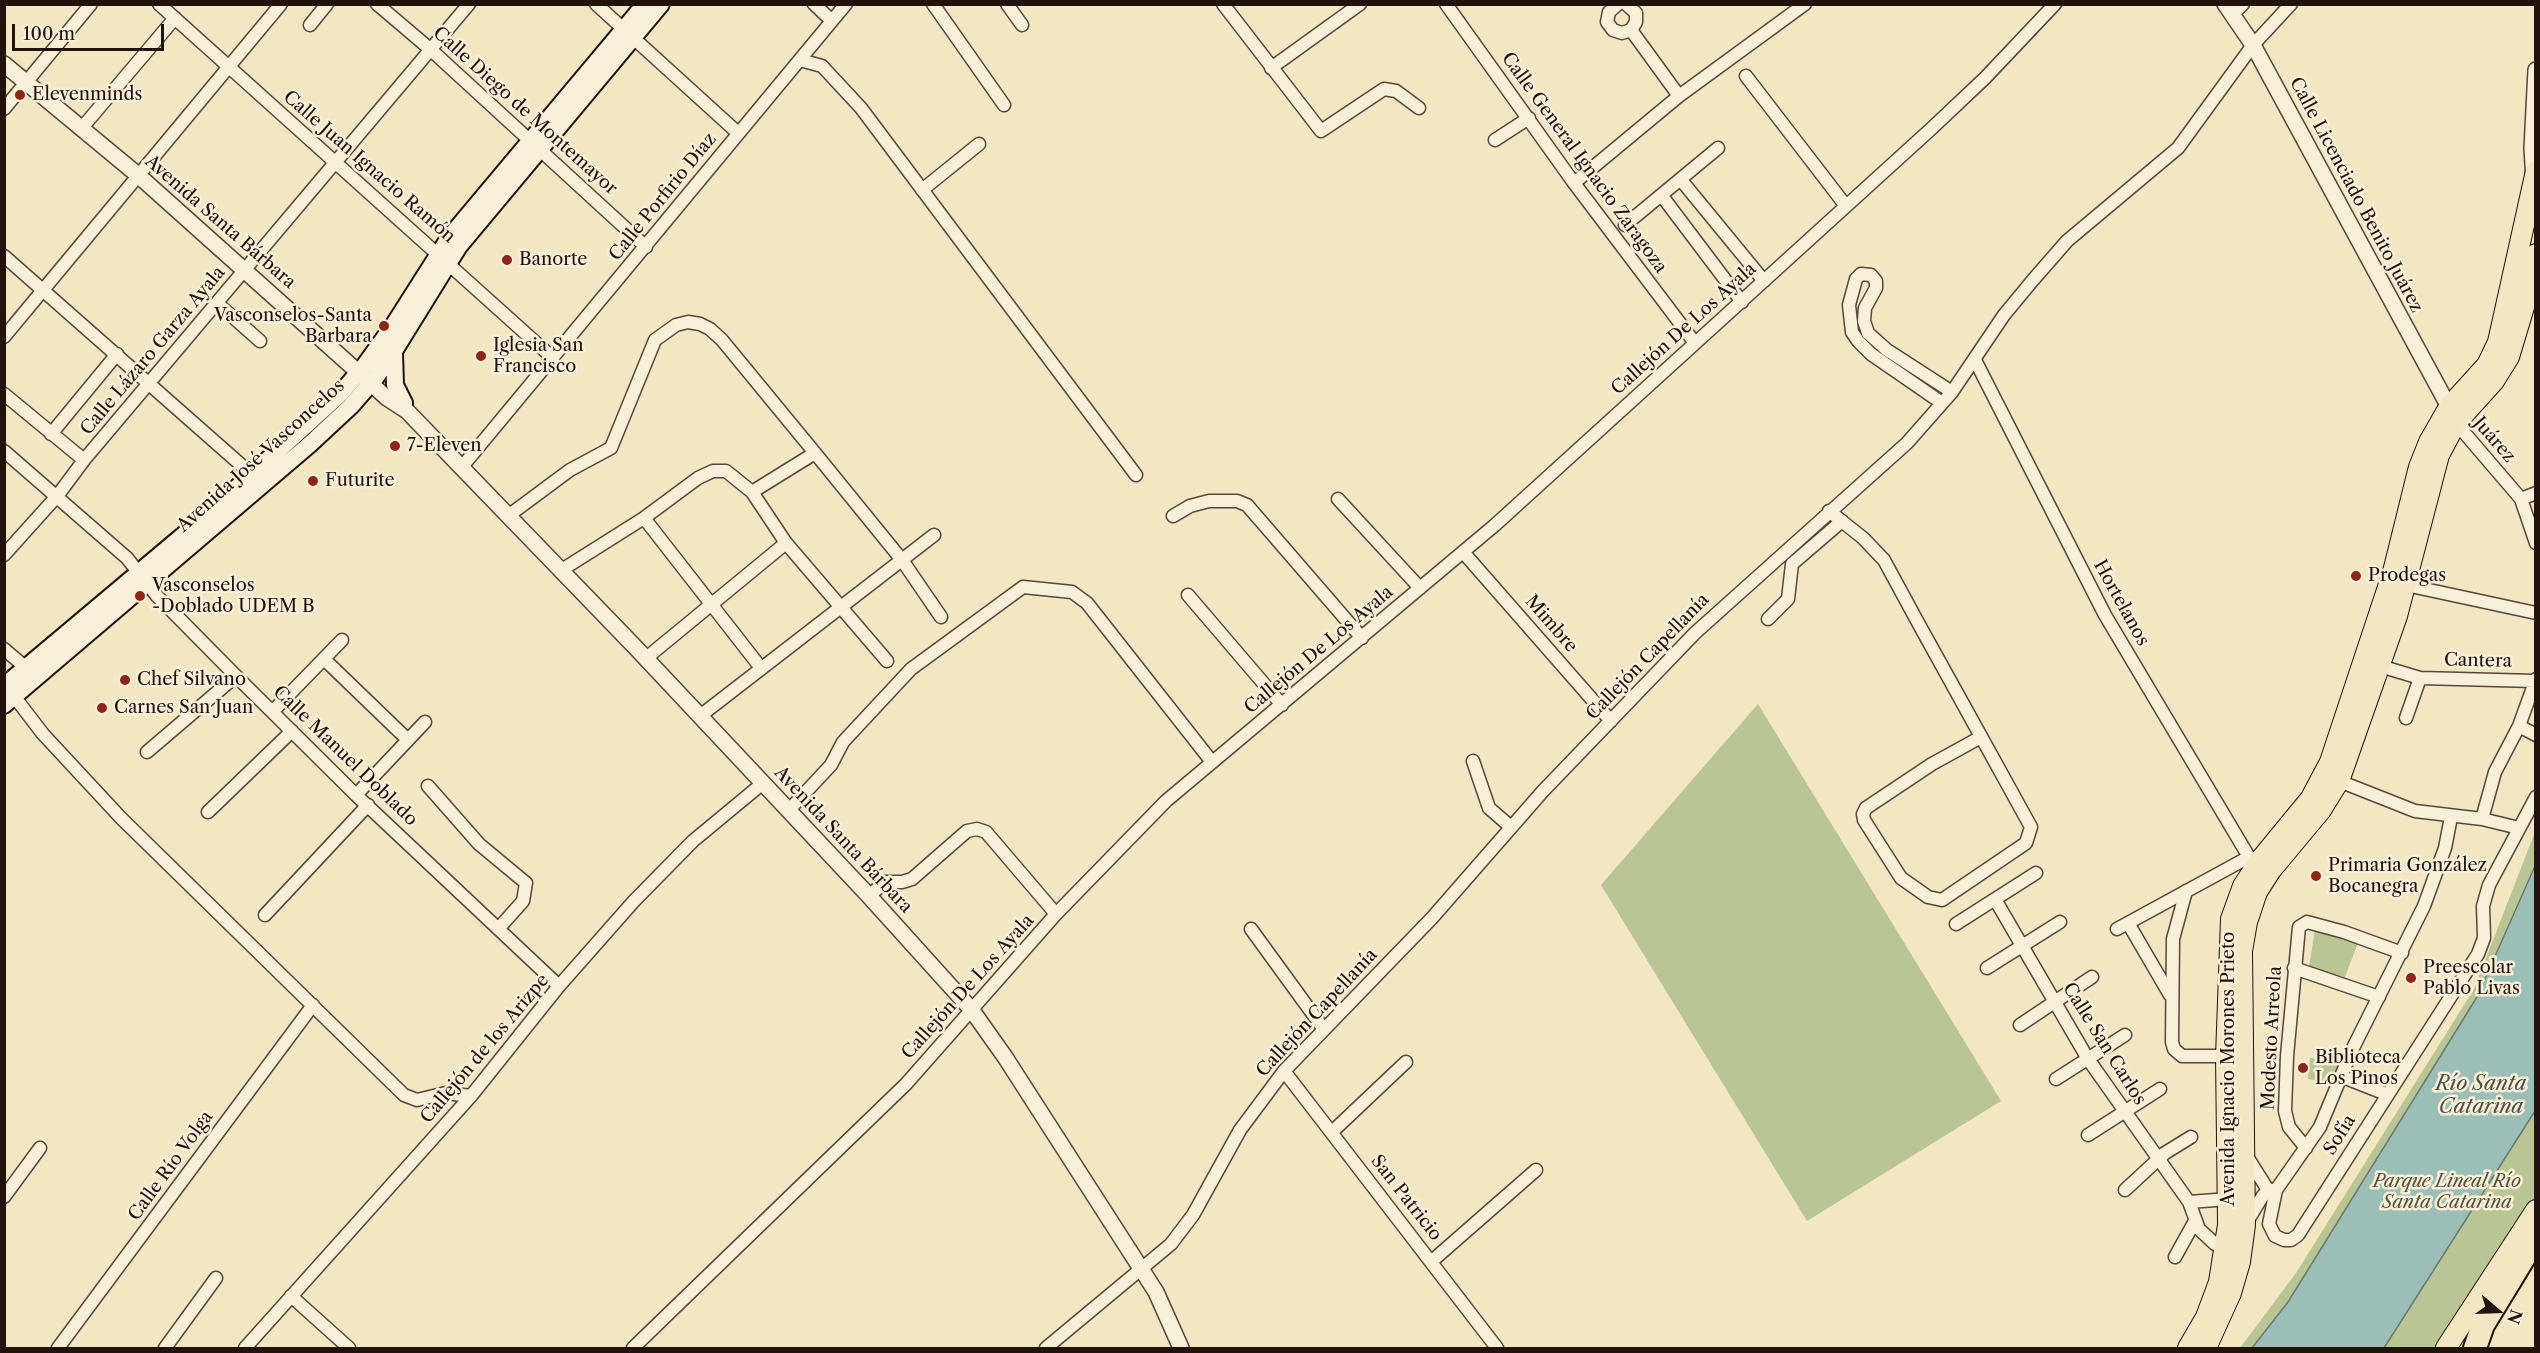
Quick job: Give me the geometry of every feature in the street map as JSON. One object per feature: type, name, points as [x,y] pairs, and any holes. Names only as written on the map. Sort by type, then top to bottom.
[{"type":"highway","points":[[2477,1348],[2483,1325],[2535,1238]]},
{"type":"main road","name":"Avenida José Vasconcelos","points":[[629,33],[645,4]]},
{"type":"main road","name":"Avenida José Vasconcelos","points":[[368,375],[443,257],[629,33],[662,4]]},
{"type":"main road","name":"Avenida Ignacio Morones Prieto","points":[[2206,1348],[2231,1293],[2240,1262],[2245,1225],[2242,951],[2247,922],[2257,892],[2271,870],[2321,810],[2339,781],[2406,585],[2439,455],[2452,415],[2487,365],[2498,342],[2535,176]]},
{"type":"main road","name":"Avenida Ignacio Morones Prieto","points":[[2188,1348],[2206,1317],[2219,1282],[2225,1249],[2229,1199],[2226,1056],[2231,919],[2254,858],[2311,798],[2330,762],[2393,572],[2419,467],[2432,434],[2494,381],[2509,357],[2524,307],[2535,254]]},
{"type":"main road","name":"Avenida José Vasconcelos","points":[[7,693],[258,480],[309,445],[368,375],[394,351],[443,257]]},
{"type":"main road","points":[[394,351],[395,385],[406,407]]},
{"type":"main road","points":[[2446,1348],[2535,1210]]},
{"type":"main road","points":[[2477,1348],[2535,1259]]},
{"type":"street","points":[[4,109],[91,4]]},
{"type":"street","name":"Calle Juan Ignacio Ramón","points":[[159,4],[553,358]]},
{"type":"street","points":[[4,337],[281,4]]},
{"type":"street","points":[[310,25],[327,4]]},
{"type":"street","name":"Calle Diego de Montemayor","points":[[377,4],[536,144],[646,247]]},
{"type":"street","name":"Calle Lázaro Garza Ayala","points":[[4,555],[58,495],[84,460],[469,4]]},
{"type":"street","points":[[596,4],[738,133]]},
{"type":"street","points":[[814,4],[832,21]]},
{"type":"street","name":"Calle Porfirio Díaz","points":[[461,468],[846,4]]},
{"type":"street","points":[[933,4],[1004,105]]},
{"type":"street","points":[[1007,4],[1022,25]]},
{"type":"street","points":[[1223,4],[1321,131],[1384,89],[1396,91],[1419,108]]},
{"type":"street","points":[[1271,68],[1360,4]]},
{"type":"street","name":"Calle General Ignacio Zaragoza","points":[[1446,4],[1574,183],[1695,343]]},
{"type":"street","points":[[1618,4],[1609,12],[1609,27],[1617,33],[1631,30]]},
{"type":"street","points":[[1626,4],[1633,9],[1637,18],[1631,30]]},
{"type":"street","points":[[1574,183],[1679,96],[1805,4]]},
{"type":"street","name":"Callejón De Los Ayala","points":[[633,1348],[885,1106],[1056,914],[1139,826],[1463,552],[1742,302],[1985,78],[2055,4]]},
{"type":"street","name":"Callejón Capellanía","points":[[1046,1348],[1142,1271],[1182,1232],[1240,1130],[1284,1071],[1323,1028],[1432,918],[1511,827],[1695,633],[1907,443],[1952,392],[2019,296],[2067,241],[2178,148],[2253,45],[2291,4]]},
{"type":"street","name":"Calle Licenciado Benito Juárez","points":[[2233,8],[2452,415]]},
{"type":"street","points":[[81,129],[175,18]]},
{"type":"street","points":[[1631,30],[1679,96]]},
{"type":"street","points":[[800,60],[822,66],[844,88],[1136,475]]},
{"type":"street","name":"Avenida Santa Bárbara","points":[[4,64],[139,176],[406,407],[461,468],[700,716],[869,897],[971,1009],[1005,1057],[1156,1292],[1181,1348]]},
{"type":"street","points":[[2535,70],[2532,148],[2535,176]]},
{"type":"street","points":[[1746,76],[1846,206]]},
{"type":"street","points":[[1495,140],[1529,118]]},
{"type":"street","points":[[922,190],[979,144]]},
{"type":"street","points":[[1624,225],[1718,148]]},
{"type":"street","points":[[1681,180],[1764,281]]},
{"type":"street","points":[[1662,196],[1742,302]]},
{"type":"street","points":[[4,256],[258,480]]},
{"type":"street","points":[[1942,403],[1915,377],[1887,350],[1868,333],[1864,321],[1865,308],[1876,288],[1876,281],[1871,275],[1861,274],[1856,279],[1849,305],[1852,332],[1863,348],[1915,377],[1952,392]]},
{"type":"street","points":[[218,303],[260,341]]},
{"type":"street","points":[[508,516],[570,470],[611,448],[655,340],[664,332],[688,322],[710,329],[722,340],[902,561],[941,617]]},
{"type":"street","points":[[51,434],[117,354]]},
{"type":"street","name":"Hortelanos","points":[[1975,360],[2105,615],[2254,858]]},
{"type":"street","points":[[4,394],[84,460]]},
{"type":"street","name":"Juárez","points":[[2452,415],[2521,499],[2535,543]]},
{"type":"street","name":"Calle Manuel Doblado","points":[[4,451],[58,495],[143,577],[236,676],[356,795],[559,986]]},
{"type":"street","points":[[752,492],[815,453]]},
{"type":"street","points":[[560,571],[644,518],[672,495],[713,471],[732,474],[752,492],[786,543],[887,661]]},
{"type":"street","points":[[2521,499],[2535,493]]},
{"type":"street","points":[[1338,499],[1420,588]]},
{"type":"street","points":[[1173,516],[1190,506],[1209,501],[1237,501],[1247,505],[1362,638]]},
{"type":"street","points":[[1829,511],[1884,560],[1982,737],[2031,827],[2025,843],[1942,900],[1928,897],[1901,878],[1864,820],[1863,814],[1866,808],[1932,764],[1982,737]]},
{"type":"street","points":[[644,518],[761,668]]},
{"type":"street","points":[[1768,620],[1788,599],[1792,564],[1842,521]]},
{"type":"street","points":[[700,716],[934,535]]},
{"type":"street","points":[[645,659],[786,543]]},
{"type":"street","name":"Mimbre","points":[[1463,552],[1611,720]]},
{"type":"street","points":[[2406,585],[2535,613]]},
{"type":"street","points":[[789,810],[831,765],[843,742],[911,669],[1023,587],[1072,592],[1087,603],[1212,762]]},
{"type":"street","points":[[1188,596],[1282,705]]},
{"type":"street","points":[[273,711],[342,640]]},
{"type":"street","points":[[4,650],[31,672]]},
{"type":"street","points":[[324,659],[408,740]]},
{"type":"street","name":"Cantera","points":[[2380,666],[2420,678],[2535,680]]},
{"type":"street","points":[[147,752],[236,676]]},
{"type":"street","name":"Cantera","points":[[2406,718],[2420,678]]},
{"type":"street","points":[[2482,819],[2495,772],[2519,726],[2535,680]]},
{"type":"street","points":[[7,693],[121,818],[409,1098],[422,1100],[446,1093],[471,1096]]},
{"type":"street","points":[[356,795],[425,722]]},
{"type":"street","points":[[2519,726],[2535,735]]},
{"type":"street","points":[[208,812],[292,731]]},
{"type":"street","points":[[1473,761],[1489,808],[1511,827]]},
{"type":"street","points":[[2339,781],[2415,811],[2482,819],[2518,828]]},
{"type":"street","name":"Callejón de los Arizpe","points":[[245,1348],[471,1096],[559,986],[669,864],[763,783]]},
{"type":"street","points":[[428,786],[479,844],[526,883],[523,901],[499,928]]},
{"type":"street","name":"Sofía","points":[[2272,1190],[2269,1224],[2275,1236],[2291,1240],[2298,1235],[2386,1094],[2478,954],[2484,938],[2485,896],[2502,857],[2535,797]]},
{"type":"street","points":[[265,915],[368,805]]},
{"type":"street","points":[[2245,1225],[2320,1127],[2343,1077],[2352,1050],[2402,953],[2445,848],[2451,817]]},
{"type":"street","points":[[869,897],[885,882],[902,882],[912,879],[967,831],[977,829],[986,832],[1056,914]]},
{"type":"street","points":[[2170,995],[2122,926],[2186,891],[2254,858]]},
{"type":"street","points":[[1956,924],[1996,901],[2036,873]]},
{"type":"street","points":[[2186,891],[2173,939],[2170,995],[2172,1042],[2178,1053],[2188,1058],[2226,1056]]},
{"type":"street","name":"Calle San Carlos","points":[[1996,901],[2088,1059],[2190,1202],[2195,1221],[2206,1237],[2225,1249]]},
{"type":"street","points":[[1987,968],[2060,922]]},
{"type":"street","name":"Modesto Arreola","points":[[2306,1148],[2289,1127],[2285,1111],[2297,931],[2301,924],[2307,922],[2344,932],[2402,953]]},
{"type":"street","points":[[1251,929],[1323,1028]]},
{"type":"street","points":[[2294,968],[2379,997]]},
{"type":"street","points":[[2020,1025],[2055,999],[2092,977]]},
{"type":"street","name":"Calle Río Volga","points":[[58,1348],[313,1005]]},
{"type":"street","points":[[2056,1079],[2125,1035]]},
{"type":"street","points":[[1332,1132],[1406,1062]]},
{"type":"street","name":"San Patricio","points":[[1284,1071],[1497,1348]]},
{"type":"street","points":[[2343,1077],[2386,1094]]},
{"type":"street","points":[[2088,1135],[2160,1089]]},
{"type":"street","points":[[2125,1190],[2165,1153],[2192,1137]]},
{"type":"street","points":[[4,1197],[40,1148]]},
{"type":"street","points":[[2245,1153],[2272,1190]]},
{"type":"street","points":[[1432,1261],[1536,1170]]},
{"type":"street","points":[[2190,1202],[2229,1199]]},
{"type":"street","points":[[2175,1257],[2195,1221]]},
{"type":"street","points":[[165,1348],[216,1278]]},
{"type":"street","points":[[291,1296],[349,1348]]},
{"type":"green space","points":[[1758,704],[2001,1101],[1807,1221],[1601,885]]},
{"type":"green space","name":"Río Santa Catarina","points":[[2535,832],[2535,1212],[2447,1348],[2240,1348],[2296,1273],[2474,989]]},
{"type":"green space","points":[[2315,929],[2359,940],[2345,977],[2309,967]]},
{"type":"green space","points":[[2310,1058],[2338,1062],[2333,1083],[2308,1079]]},
{"type":"water","name":"Río Santa Catarina","points":[[2535,866],[2535,1111],[2384,1348],[2252,1348],[2288,1302],[2477,997]]},
{"type":"place","name":"Elevenminds","points":[[20,95]]},
{"type":"place","name":"Banorte","points":[[507,260]]},
{"type":"place","name":"Vasconselos-Santa Barbara","points":[[384,326]]},
{"type":"place","name":"Iglesia San Francisco","points":[[481,356]]},
{"type":"place","name":"7-Eleven","points":[[395,446]]},
{"type":"place","name":"Futurite","points":[[313,481]]},
{"type":"place","name":"Prodegas","points":[[2356,576]]},
{"type":"place","name":"Vasconselos -Doblado UDEM B","points":[[140,596]]},
{"type":"place","name":"Chef Silvano","points":[[125,680]]},
{"type":"place","name":"Carnes San Juan","points":[[102,708]]},
{"type":"place","name":"Primaria González Bocanegra","points":[[2316,876]]},
{"type":"place","name":"Preescolar Pablo Livas","points":[[2411,978]]},
{"type":"place","name":"Biblioteca Los Pinos","points":[[2303,1068]]},
{"type":"park label","name":"Parque Lineal Río Santa Catarina","points":[[2447,1192]]}]
